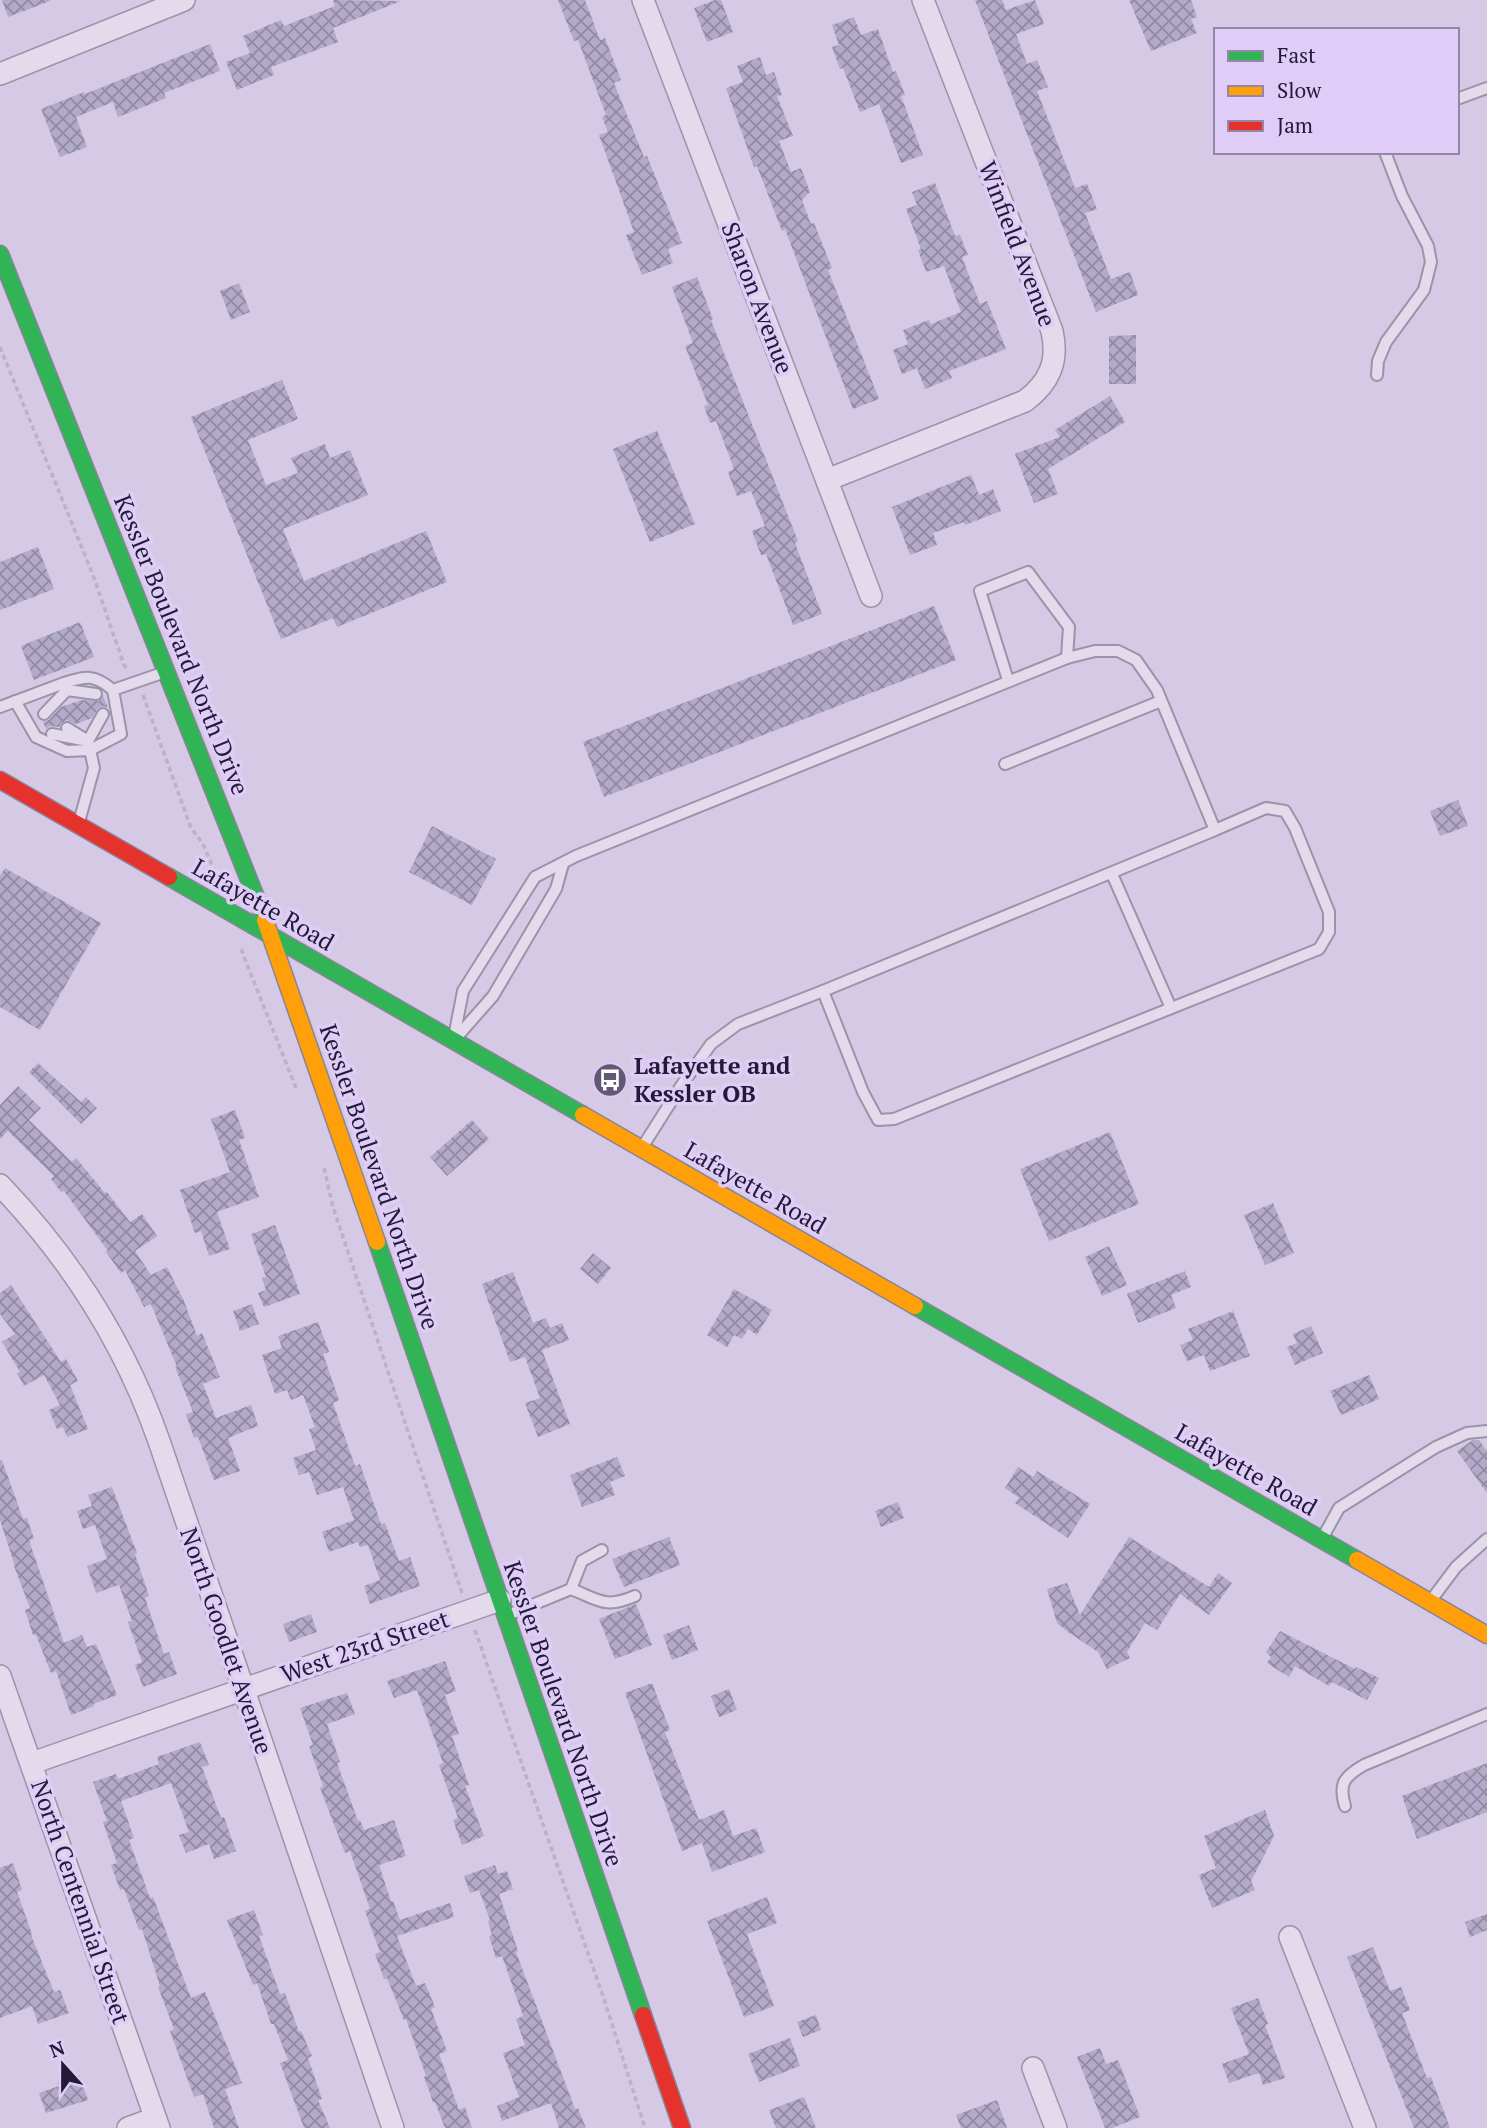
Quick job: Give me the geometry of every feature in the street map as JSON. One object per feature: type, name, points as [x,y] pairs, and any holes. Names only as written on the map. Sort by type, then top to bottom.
[{"type":"main road","name":"Kessler Boulevard North Drive","points":[[0,254],[272,936],[682,2128]]},
{"type":"main road","name":"Lafayette Road","points":[[0,780],[1487,1635]]},
{"type":"street","points":[[0,74],[184,0]]},
{"type":"street","name":"Sharon Avenue","points":[[643,0],[871,596]]},
{"type":"street","name":"Winfield Avenue","points":[[827,480],[1025,401],[1045,384],[1054,358],[1052,331],[923,0]]},
{"type":"street","name":"North Goodlet Avenue","points":[[0,1185],[31,1218],[70,1268],[95,1305],[129,1368],[156,1433],[393,2128]]},
{"type":"street","name":"West 23rd Street","points":[[32,1763],[468,1611],[503,1608]]},
{"type":"street","name":"North Centennial Street","points":[[0,1676],[157,2123]]},
{"type":"street","points":[[1290,1937],[1365,2128]]},
{"type":"street","points":[[1032,2068],[1056,2128]]},
{"type":"street","points":[[128,2128],[157,2123]]},
{"type":"lane","points":[[1459,98],[1487,88]]},
{"type":"lane","points":[[1377,375],[1378,361],[1386,342],[1424,289],[1431,262],[1428,246],[1402,196],[1386,154]]},
{"type":"lane","points":[[1008,680],[981,591],[1028,572],[1069,627],[1067,658]]},
{"type":"lane","points":[[454,1040],[463,991],[535,877],[576,856],[1067,658],[1096,651],[1118,651],[1136,660],[1157,690],[1215,830]]},
{"type":"lane","points":[[113,690],[166,671]]},
{"type":"lane","points":[[0,707],[15,701],[66,687],[86,676],[102,681],[113,690],[121,734],[67,751],[36,737],[15,701]]},
{"type":"lane","points":[[66,687],[96,694]]},
{"type":"lane","points":[[66,687],[83,699]]},
{"type":"lane","points":[[60,708],[66,687]]},
{"type":"lane","points":[[44,714],[66,687]]},
{"type":"lane","points":[[1005,764],[1161,701]]},
{"type":"lane","points":[[89,746],[103,714]]},
{"type":"lane","points":[[78,825],[94,768],[89,746],[91,719]]},
{"type":"lane","points":[[67,728],[89,746]]},
{"type":"lane","points":[[52,734],[89,746]]},
{"type":"lane","points":[[641,1148],[711,1044],[738,1024],[1112,874],[1266,808],[1285,811],[1295,828],[1329,912],[1329,932],[1319,949],[894,1119],[878,1119],[863,1092],[823,991]]},
{"type":"lane","points":[[454,1040],[494,996],[556,890],[563,864]]},
{"type":"lane","points":[[1112,874],[1171,1008]]},
{"type":"lane","points":[[1321,1540],[1339,1508],[1436,1447],[1467,1433],[1487,1431]]},
{"type":"lane","points":[[1429,1602],[1456,1567],[1487,1539]]},
{"type":"lane","points":[[571,1589],[582,1561],[602,1550]]},
{"type":"lane","points":[[503,1608],[571,1589],[600,1602],[620,1603],[635,1596]]},
{"type":"lane","points":[[1345,1806],[1341,1794],[1342,1784],[1350,1774],[1364,1765],[1487,1714]]},
{"type":"path","points":[[0,347],[93,575],[124,665],[145,697],[191,828],[203,844],[216,877]]},
{"type":"path","points":[[241,947],[299,1096]]},
{"type":"path","points":[[321,1157],[333,1207],[468,1611],[604,1999],[645,2128]]},
{"type":"building","points":[[2,0],[50,0],[50,1],[8,17]]},
{"type":"building","points":[[333,0],[401,1],[333,28],[338,42],[271,67],[274,75],[237,90],[226,62],[250,53],[243,36],[281,20],[284,26],[335,6]]},
{"type":"building","points":[[558,0],[585,0],[600,40],[605,38],[621,80],[614,83],[682,243],[668,249],[673,263],[642,275],[626,235],[634,232],[599,135],[608,132],[602,117],[606,115],[578,40],[574,41]]},
{"type":"building","points":[[721,0],[733,32],[707,42],[694,8]]},
{"type":"building","points":[[975,0],[1002,0],[1006,10],[1035,0],[1044,24],[1016,34],[1027,64],[1037,60],[1048,87],[1037,91],[1075,188],[1087,184],[1097,209],[1085,213],[1111,279],[1130,272],[1138,295],[1096,312]]},
{"type":"building","points":[[1129,0],[1191,0],[1197,17],[1191,19],[1197,33],[1151,51]]},
{"type":"building","points":[[854,17],[861,35],[878,29],[893,72],[896,71],[905,95],[901,96],[923,155],[901,163],[879,104],[860,112],[832,47],[839,45],[832,25]]},
{"type":"building","points":[[210,44],[220,71],[164,93],[166,98],[118,117],[113,102],[76,117],[87,147],[60,157],[41,109]]},
{"type":"building","points":[[760,57],[766,75],[774,72],[782,95],[777,96],[793,136],[779,141],[791,172],[801,168],[810,192],[802,200],[832,268],[828,270],[879,399],[853,409],[785,229],[782,231],[757,166],[754,167],[726,88],[743,82],[737,66]]},
{"type":"building","points":[[935,183],[955,236],[960,235],[968,255],[962,257],[980,304],[987,301],[1006,349],[949,371],[952,378],[925,389],[917,368],[902,374],[893,350],[908,344],[903,330],[929,320],[931,324],[961,312],[944,266],[926,272],[918,250],[921,249],[906,209],[917,205],[912,192]]},
{"type":"building","points":[[697,277],[713,319],[711,320],[798,541],[795,543],[822,614],[793,625],[766,554],[761,555],[752,531],[765,526],[751,491],[737,496],[728,472],[734,469],[716,421],[710,423],[704,406],[708,405],[685,346],[693,343],[672,287]]},
{"type":"building","points":[[239,283],[250,312],[231,320],[220,291]]},
{"type":"building","points":[[1136,335],[1136,384],[1109,384],[1109,336]]},
{"type":"building","points":[[282,380],[298,419],[248,440],[266,485],[298,473],[291,458],[325,444],[330,458],[350,450],[368,495],[283,529],[304,581],[426,531],[447,582],[337,627],[333,618],[281,639],[191,417]]},
{"type":"building","points":[[1110,396],[1125,422],[1048,469],[1058,494],[1034,503],[1015,454],[1060,437],[1055,430]]},
{"type":"building","points":[[657,431],[695,524],[650,542],[613,449]]},
{"type":"building","points":[[971,475],[979,495],[993,489],[1001,511],[965,525],[964,522],[933,533],[937,545],[910,555],[892,507]]},
{"type":"building","points":[[38,547],[54,589],[0,610],[0,562]]},
{"type":"building","points":[[934,606],[956,660],[604,797],[583,742]]},
{"type":"building","points":[[80,622],[94,657],[34,680],[21,646]]},
{"type":"building","points":[[103,696],[108,708],[98,708],[92,718],[76,724],[67,720],[59,727],[50,726],[46,729],[43,722],[49,720],[61,707],[81,700],[98,701]]},
{"type":"building","points":[[1458,800],[1468,826],[1440,836],[1430,811]]},
{"type":"building","points":[[432,826],[496,859],[472,905],[409,872]]},
{"type":"building","points":[[5,868],[101,923],[40,1030],[0,1007],[0,876]]},
{"type":"building","points":[[38,1063],[81,1102],[86,1097],[97,1108],[81,1124],[29,1072]]},
{"type":"building","points":[[18,1086],[41,1108],[29,1120],[72,1162],[76,1158],[130,1222],[142,1214],[157,1236],[135,1251],[151,1275],[167,1267],[197,1336],[202,1333],[220,1377],[203,1384],[216,1418],[251,1405],[258,1426],[228,1438],[240,1471],[214,1480],[198,1437],[194,1438],[186,1414],[193,1412],[151,1304],[144,1307],[125,1270],[121,1273],[64,1191],[61,1192],[51,1179],[54,1176],[8,1131],[0,1139],[0,1105]]},
{"type":"building","points":[[235,1110],[245,1138],[239,1140],[259,1197],[217,1212],[230,1249],[209,1256],[201,1231],[195,1233],[180,1190],[230,1172],[211,1119]]},
{"type":"building","points":[[472,1120],[489,1139],[447,1176],[430,1157]]},
{"type":"building","points":[[1110,1132],[1139,1204],[1049,1241],[1020,1169]]},
{"type":"building","points":[[1273,1203],[1294,1253],[1265,1265],[1244,1215]]},
{"type":"building","points":[[275,1225],[300,1294],[264,1307],[258,1293],[266,1290],[262,1278],[266,1277],[251,1234]]},
{"type":"building","points":[[1109,1246],[1127,1285],[1102,1296],[1085,1257]]},
{"type":"building","points":[[593,1253],[611,1268],[598,1284],[580,1269]]},
{"type":"building","points":[[1185,1271],[1191,1287],[1171,1295],[1176,1308],[1138,1323],[1127,1294]]},
{"type":"building","points":[[513,1272],[533,1323],[546,1318],[550,1328],[562,1323],[569,1340],[542,1350],[570,1424],[538,1437],[525,1403],[540,1398],[525,1357],[510,1362],[482,1284]]},
{"type":"building","points":[[11,1285],[61,1362],[66,1359],[78,1381],[70,1385],[88,1429],[67,1437],[63,1427],[57,1429],[49,1410],[60,1405],[44,1375],[24,1386],[17,1373],[20,1372],[2,1342],[15,1334],[0,1314],[0,1293]]},
{"type":"building","points":[[734,1289],[772,1310],[757,1335],[748,1329],[742,1339],[734,1335],[727,1347],[707,1335]]},
{"type":"building","points":[[252,1304],[259,1324],[240,1331],[233,1311]]},
{"type":"building","points":[[1233,1311],[1250,1356],[1210,1371],[1204,1355],[1187,1361],[1180,1345],[1193,1340],[1188,1329]]},
{"type":"building","points":[[318,1322],[329,1352],[323,1354],[339,1400],[333,1403],[355,1466],[360,1464],[381,1524],[385,1523],[399,1561],[410,1557],[420,1586],[370,1604],[364,1586],[380,1580],[368,1545],[360,1547],[358,1542],[329,1552],[322,1532],[354,1520],[343,1487],[317,1495],[309,1472],[299,1475],[293,1458],[316,1450],[309,1429],[315,1427],[303,1395],[291,1400],[287,1390],[275,1394],[262,1355],[282,1348],[278,1336]]},
{"type":"building","points":[[1311,1326],[1323,1353],[1295,1365],[1287,1347],[1297,1343],[1293,1334]]},
{"type":"building","points":[[1369,1375],[1379,1399],[1341,1415],[1330,1391]]},
{"type":"building","points":[[1473,1440],[1479,1440],[1487,1451],[1487,1493],[1457,1451]]},
{"type":"building","points":[[617,1457],[625,1476],[610,1482],[615,1495],[582,1507],[570,1475]]},
{"type":"building","points":[[0,1460],[23,1519],[27,1518],[34,1539],[29,1540],[64,1643],[82,1635],[87,1647],[96,1644],[117,1695],[71,1715],[56,1671],[51,1673],[36,1635],[33,1635],[25,1610],[30,1608],[0,1520]]},
{"type":"building","points":[[1018,1467],[1033,1477],[1037,1471],[1090,1504],[1068,1538],[1015,1503],[1019,1498],[1005,1488]]},
{"type":"building","points":[[112,1487],[137,1553],[135,1554],[149,1596],[145,1598],[164,1654],[169,1652],[177,1674],[143,1687],[135,1665],[142,1662],[128,1622],[132,1621],[119,1585],[96,1593],[87,1566],[107,1559],[95,1525],[83,1529],[77,1511],[92,1506],[88,1495]]},
{"type":"building","points":[[898,1502],[904,1518],[881,1527],[875,1511]]},
{"type":"building","points":[[669,1537],[680,1565],[624,1587],[612,1559]]},
{"type":"building","points":[[1129,1537],[1209,1587],[1218,1573],[1232,1583],[1209,1615],[1180,1594],[1157,1630],[1145,1623],[1127,1652],[1130,1658],[1107,1669],[1098,1652],[1057,1623],[1047,1589],[1067,1583],[1080,1615]]},
{"type":"building","points":[[636,1604],[652,1645],[615,1659],[599,1619]]},
{"type":"building","points":[[311,1614],[317,1632],[289,1642],[283,1624]]},
{"type":"building","points":[[689,1625],[698,1650],[672,1660],[663,1635]]},
{"type":"building","points":[[1280,1631],[1355,1669],[1356,1667],[1379,1678],[1367,1700],[1332,1682],[1329,1686],[1295,1666],[1289,1677],[1267,1663],[1271,1657],[1266,1652]]},
{"type":"building","points":[[445,1661],[456,1691],[445,1695],[459,1734],[452,1736],[469,1785],[465,1786],[484,1836],[462,1845],[453,1820],[458,1818],[439,1765],[443,1763],[417,1690],[394,1698],[387,1681]]},
{"type":"building","points":[[652,1683],[670,1730],[665,1732],[699,1820],[724,1810],[733,1836],[756,1828],[765,1852],[712,1872],[702,1843],[682,1851],[625,1693]]},
{"type":"building","points":[[729,1689],[737,1710],[719,1717],[711,1696]]},
{"type":"building","points":[[347,1693],[355,1714],[327,1724],[340,1762],[337,1763],[358,1821],[360,1820],[364,1830],[394,1820],[406,1856],[379,1865],[400,1920],[450,1903],[454,1917],[397,1936],[416,1986],[425,1983],[435,2007],[431,2009],[447,2051],[439,2054],[459,2110],[465,2107],[472,2128],[445,2128],[433,2102],[406,2019],[404,2020],[387,1978],[384,1979],[375,1954],[380,1952],[365,1911],[370,1909],[350,1851],[345,1853],[320,1788],[323,1786],[309,1746],[313,1745],[300,1708]]},
{"type":"building","points":[[200,1742],[209,1765],[202,1767],[236,1851],[214,1859],[209,1844],[186,1853],[179,1835],[189,1832],[171,1783],[121,1801],[134,1838],[129,1840],[191,1998],[205,1992],[242,2083],[225,2089],[239,2128],[214,2128],[203,2094],[194,2097],[170,2031],[174,2029],[158,1987],[160,1986],[142,1929],[139,1930],[124,1889],[120,1890],[111,1865],[117,1863],[103,1822],[107,1821],[93,1782],[116,1774],[118,1779],[159,1764],[157,1757]]},
{"type":"building","points":[[1487,1763],[1487,1812],[1417,1839],[1402,1796]]},
{"type":"building","points":[[1265,1810],[1274,1836],[1251,1881],[1255,1890],[1212,1908],[1199,1875],[1216,1868],[1204,1836]]},
{"type":"building","points":[[13,1863],[22,1890],[17,1892],[31,1935],[54,1992],[60,1990],[69,2013],[38,2024],[32,2006],[0,2018],[0,1868]]},
{"type":"building","points":[[495,1865],[498,1874],[507,1871],[513,1889],[499,1894],[518,1951],[516,1952],[575,2109],[578,2108],[586,2128],[559,2128],[551,2103],[502,2121],[497,2106],[519,2097],[503,2053],[525,2045],[516,2019],[523,2016],[502,1956],[496,1958],[489,1936],[492,1935],[488,1921],[490,1920],[479,1890],[470,1893],[464,1876]]},
{"type":"building","points":[[767,1897],[777,1923],[747,1934],[774,2006],[744,2017],[707,1921]]},
{"type":"building","points":[[254,1910],[263,1935],[259,1936],[280,1994],[285,1993],[299,2032],[301,2031],[312,2056],[308,2058],[322,2099],[318,2100],[330,2128],[304,2128],[280,2063],[288,2060],[274,2024],[271,2024],[257,1983],[253,1985],[227,1920]]},
{"type":"building","points":[[1487,1914],[1487,1930],[1470,1937],[1465,1922]]},
{"type":"building","points":[[1373,1947],[1390,1991],[1401,1987],[1410,2010],[1402,2013],[1427,2078],[1431,2077],[1450,2128],[1414,2128],[1347,1957]]},
{"type":"building","points":[[1258,1998],[1285,2078],[1263,2085],[1259,2073],[1229,2083],[1222,2064],[1249,2054],[1231,2008]]},
{"type":"building","points":[[816,2015],[821,2030],[803,2037],[797,2022]]},
{"type":"building","points":[[790,2038],[800,2066],[759,2082],[748,2054]]},
{"type":"building","points":[[1100,2048],[1106,2064],[1118,2060],[1140,2117],[1112,2128],[1105,2128],[1077,2057]]},
{"type":"building","points":[[79,2075],[88,2100],[46,2113],[39,2093],[59,2086],[58,2082]]},
{"type":"building","points":[[804,2097],[816,2128],[776,2128],[769,2110]]},
{"type":"building","points":[[997,2100],[1007,2128],[961,2128],[956,2115]]},
{"type":"traffic: fast","points":[[0,254],[265,920]]},
{"type":"traffic: fast","points":[[169,877],[583,1115]]},
{"type":"traffic: fast","points":[[377,1242],[643,2015]]},
{"type":"traffic: fast","points":[[915,1306],[1357,1560]]},
{"type":"traffic: slow","points":[[265,920],[377,1242]]},
{"type":"traffic: slow","points":[[583,1115],[915,1306]]},
{"type":"traffic: slow","points":[[1357,1560],[1487,1635]]},
{"type":"traffic: jam","points":[[0,780],[169,877]]},
{"type":"traffic: jam","points":[[643,2015],[682,2128]]},
{"type":"place","name":"Lafayette and Kessler OB","points":[[610,1080]]}]
